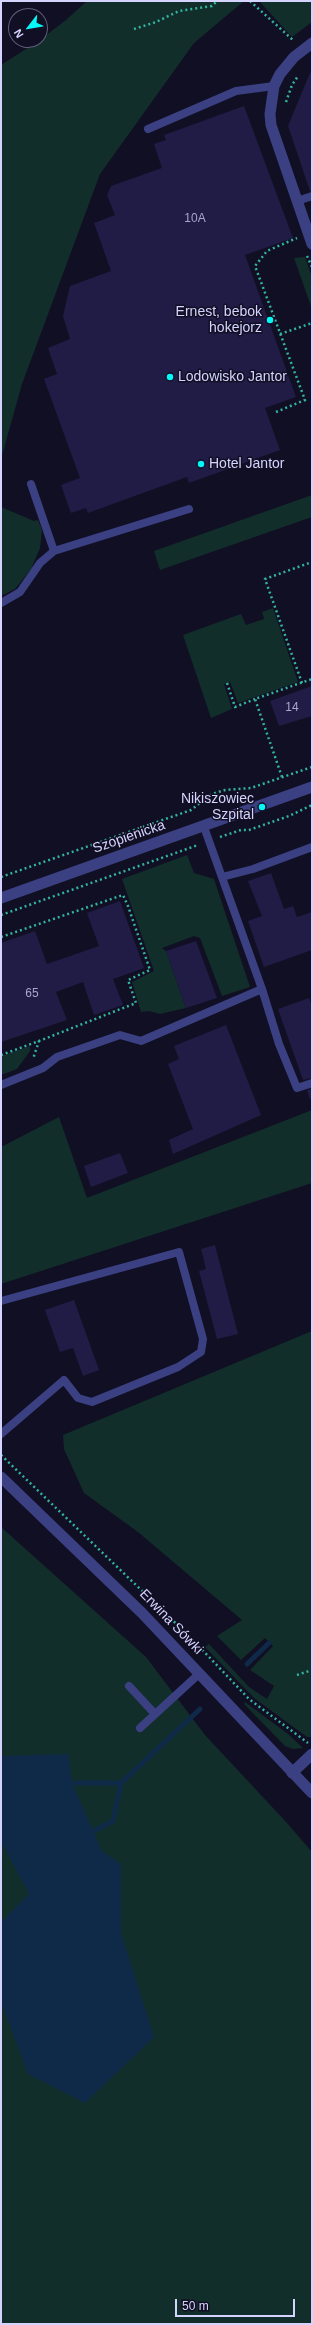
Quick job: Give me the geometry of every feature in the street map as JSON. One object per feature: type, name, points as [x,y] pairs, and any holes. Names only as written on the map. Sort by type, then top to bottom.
[{"type":"street","points":[[312,43],[286,65],[274,86],[270,103],[271,125],[312,244]]},
{"type":"street","name":"Szopienicka","points":[[1,898],[312,787]]},
{"type":"street","name":"Erwina Sówki","points":[[1,1477],[106,1577],[200,1673],[312,1793]]},
{"type":"street","points":[[292,1772],[311,1749]]},
{"type":"lane","points":[[148,129],[236,91],[274,86]]},
{"type":"lane","points":[[297,201],[312,196]]},
{"type":"lane","points":[[31,484],[54,551]]},
{"type":"lane","points":[[1,602],[20,592],[40,564],[54,551],[189,509]]},
{"type":"lane","points":[[204,826],[262,989],[279,1044],[297,1088],[312,1083]]},
{"type":"lane","points":[[222,877],[253,869],[312,847]]},
{"type":"lane","points":[[1,1084],[43,1068],[57,1058],[120,1035],[141,1041],[262,989]]},
{"type":"lane","points":[[1,1301],[179,1252],[203,1339],[201,1352],[178,1367],[92,1402],[78,1398],[64,1380],[1,1434]]},
{"type":"lane","points":[[140,1728],[200,1673]]},
{"type":"lane","points":[[129,1686],[155,1714]]},
{"type":"path","points":[[134,29],[156,22],[179,11],[212,6],[218,1]]},
{"type":"path","points":[[250,1],[295,42]]},
{"type":"path","points":[[290,46],[301,38]]},
{"type":"path","points":[[285,108],[292,85],[300,72]]},
{"type":"path","points":[[276,412],[305,400],[255,266],[267,251],[300,237]]},
{"type":"path","points":[[280,334],[312,322]]},
{"type":"path","points":[[302,683],[265,579],[312,562]]},
{"type":"path","points":[[226,683],[235,706],[312,679]]},
{"type":"path","points":[[255,699],[282,778]]},
{"type":"path","points":[[1,877],[191,810],[212,794],[225,790],[251,788],[312,767]]},
{"type":"path","points":[[1,915],[240,830],[256,828],[312,805]]},
{"type":"path","points":[[1,937],[123,895],[150,970],[128,980],[136,1003],[1,1055]]},
{"type":"path","points":[[31,1064],[39,1041]]},
{"type":"path","points":[[1,1455],[191,1638],[249,1699],[311,1749]]},
{"type":"path","points":[[297,1675],[312,1670]]},
{"type":"green space","points":[[87,1],[244,1],[194,43],[100,174],[22,384],[1,459],[1,65],[28,48],[48,48],[48,34]]},
{"type":"green space","points":[[259,1],[312,1],[312,22],[292,37]]},
{"type":"green space","points":[[305,257],[312,277],[312,309],[294,258]]},
{"type":"green space","points":[[312,495],[312,517],[160,570],[154,551]]},
{"type":"green space","points":[[1,507],[34,521],[38,520],[42,530],[40,548],[31,569],[15,589],[1,596]]},
{"type":"green space","points":[[273,608],[298,682],[238,703],[230,682],[224,684],[232,709],[211,718],[183,635],[241,614],[246,625],[264,619],[262,612]]},
{"type":"green space","points":[[187,855],[194,873],[214,879],[250,987],[222,996],[200,938],[194,936],[162,948],[166,951],[186,1008],[160,1014],[149,1011],[141,1012],[132,982],[154,971],[122,879]]},
{"type":"green space","points":[[30,1046],[30,1051],[17,1069],[1,1075],[1,1056]]},
{"type":"green space","points":[[312,1110],[312,1183],[1,1284],[1,1147],[59,1117],[87,1198]]},
{"type":"green space","points":[[312,1331],[312,1737],[307,1737],[254,1698],[205,1647],[209,1644],[249,1687],[267,1699],[274,1686],[250,1670],[273,1646],[265,1638],[241,1660],[217,1636],[242,1620],[138,1532],[84,1493],[64,1449],[63,1435]]},
{"type":"green space","points":[[1,1527],[146,1657],[205,1735],[312,1852],[312,2324],[1,2324]]},
{"type":"green space","points":[[245,1702],[288,1734],[303,1748],[293,1749],[285,1746],[244,1704]]},
{"type":"water","points":[[68,1754],[72,1783],[102,1851],[121,1864],[121,1933],[154,2037],[85,2103],[28,2074],[1,2002],[1,1922],[29,1894],[1,1841],[1,1756]]},
{"type":"building","points":[[312,68],[312,191],[310,191],[288,126]]},
{"type":"building","points":[[244,106],[293,238],[245,255],[296,397],[265,408],[280,450],[189,483],[187,477],[88,513],[86,508],[71,513],[61,485],[80,478],[44,379],[57,374],[48,348],[70,339],[63,316],[70,286],[111,271],[94,223],[115,215],[107,195],[111,186],[162,168],[154,144],[166,140],[164,135]]},
{"type":"building","points":[[312,686],[312,716],[279,726],[270,701]]},
{"type":"building","points":[[271,873],[284,909],[293,906],[297,917],[312,912],[312,950],[264,967],[248,921],[262,916],[248,881]]},
{"type":"building","points":[[120,901],[144,968],[113,979],[123,1005],[94,1015],[83,982],[56,992],[67,1020],[1,1042],[1,943],[35,931],[47,964],[99,946],[87,913]]},
{"type":"building","points":[[196,941],[217,998],[186,1008],[166,951]]},
{"type":"building","points":[[309,998],[312,1006],[312,1078],[303,1080],[278,1009]]},
{"type":"building","points":[[226,1025],[261,1115],[173,1154],[169,1140],[193,1129],[168,1064],[179,1059],[174,1046]]},
{"type":"building","points":[[312,1089],[312,1099],[310,1099],[307,1090]]},
{"type":"building","points":[[120,1153],[128,1173],[91,1187],[84,1166]]},
{"type":"building","points":[[215,1245],[238,1334],[217,1339],[199,1271],[206,1269],[201,1249]]},
{"type":"building","points":[[74,1300],[99,1370],[83,1376],[73,1348],[60,1352],[45,1310]]},
{"type":"waterway","points":[[247,1664],[269,1643]]},
{"type":"waterway","points":[[94,1831],[113,1821],[121,1783],[200,1709]]},
{"type":"waterway","points":[[72,1783],[121,1783]]},
{"type":"place","name":"Ernest, bebok hokejorz","points":[[270,320]]},
{"type":"place","name":"Lodowisko Jantor","points":[[170,377]]},
{"type":"place","name":"Hotel Jantor","points":[[201,464]]},
{"type":"place","name":"Nikiszowiec Szpital","points":[[262,807]]}]
